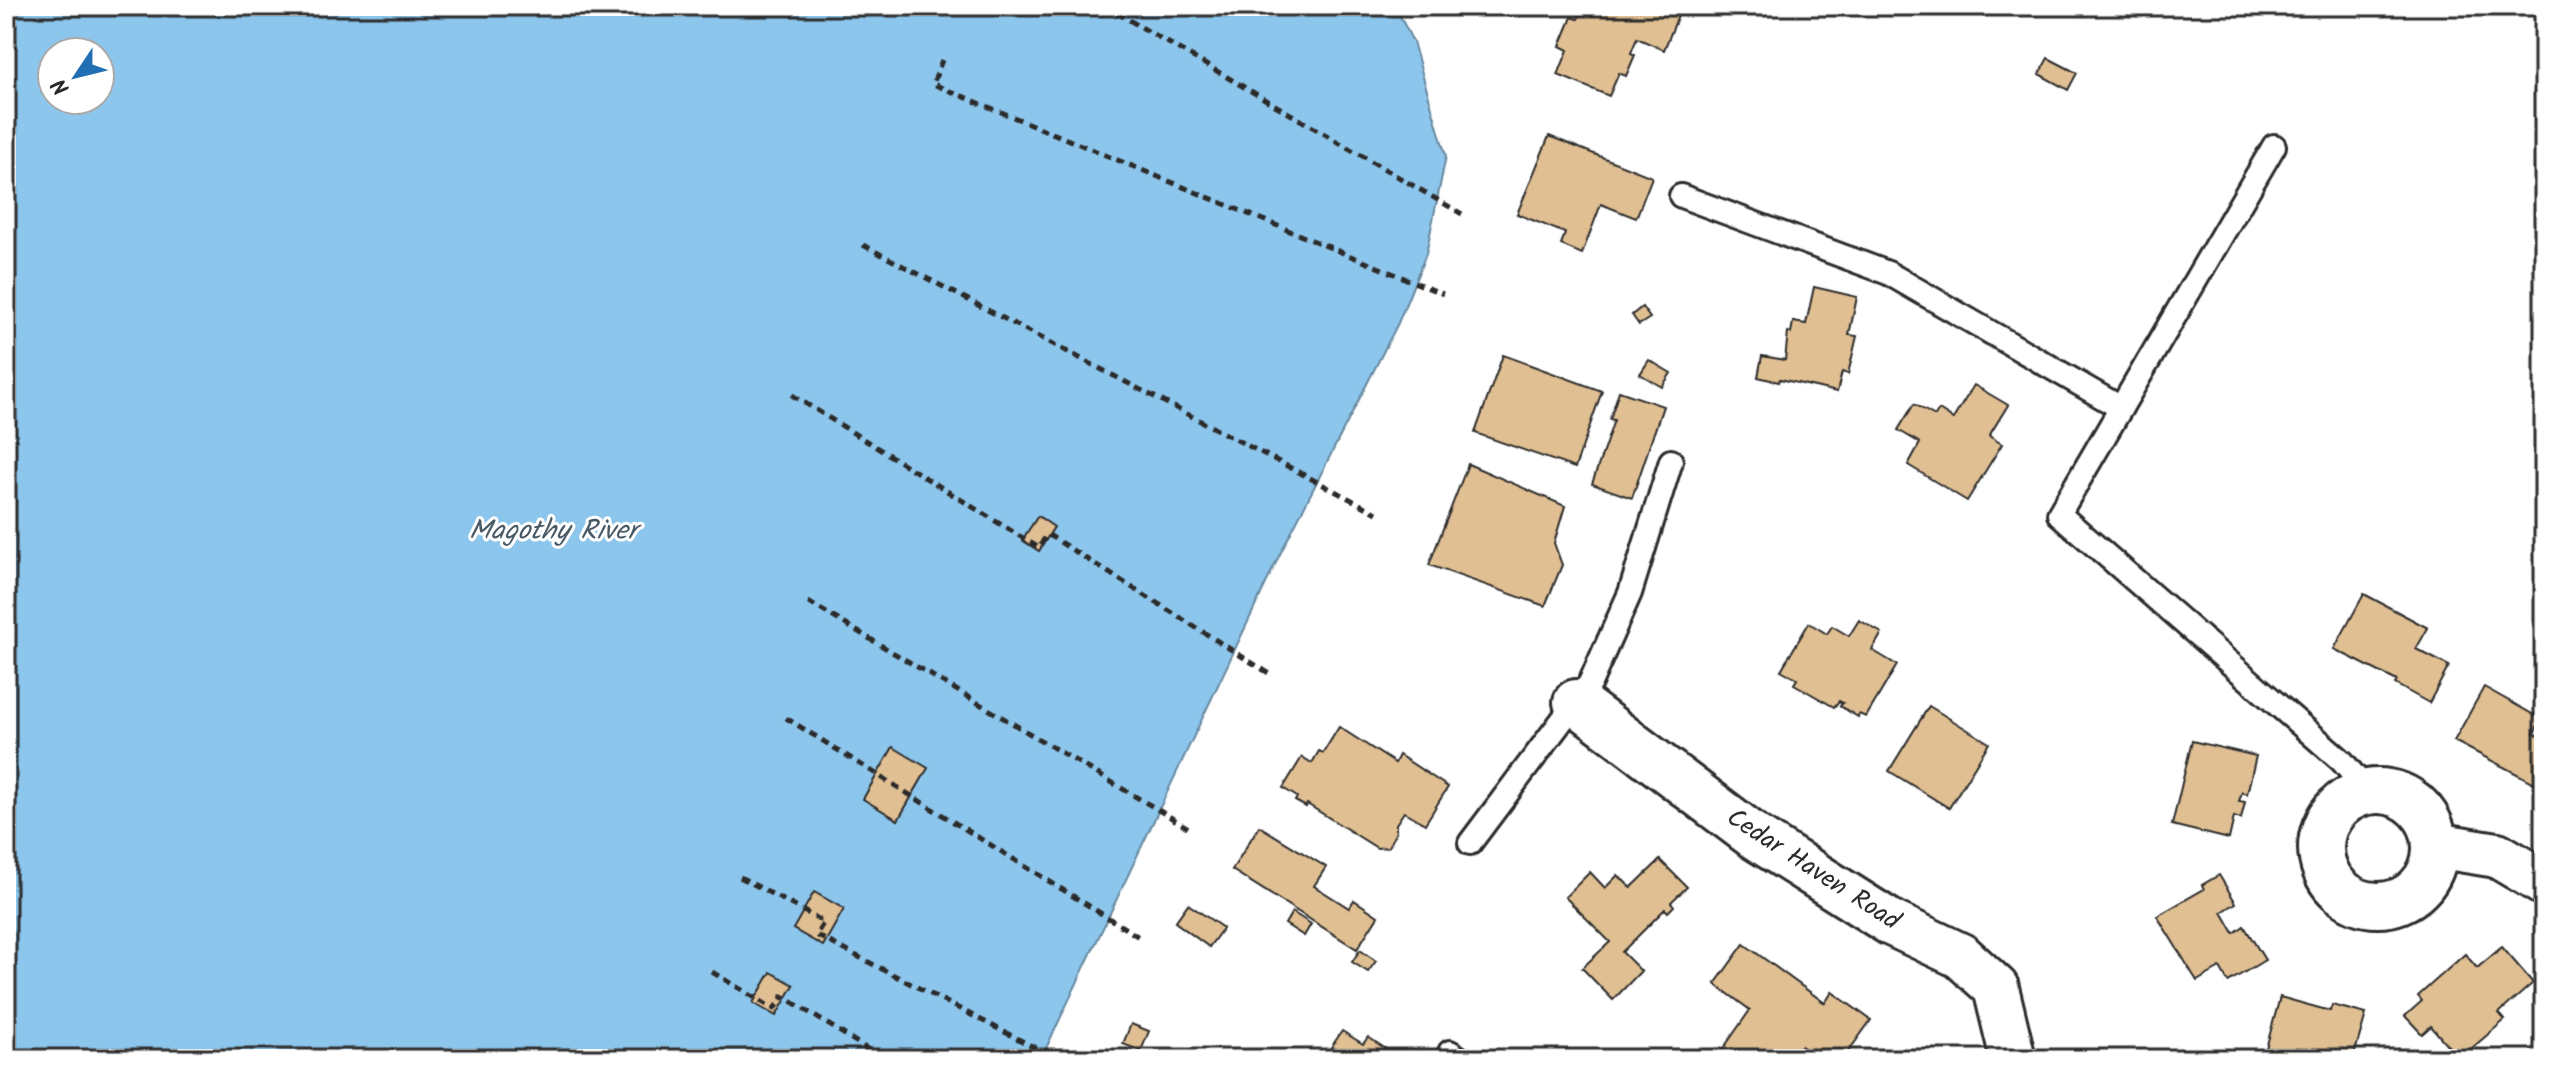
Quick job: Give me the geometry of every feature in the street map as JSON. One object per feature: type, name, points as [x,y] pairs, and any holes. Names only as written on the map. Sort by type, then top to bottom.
[{"type":"street","name":"Cedar Haven Road","points":[[1576,702],[1755,837],[1891,923],[1961,956],[1996,988],[2013,1059]]},
{"type":"street","points":[[2367,791],[2387,791],[2405,797],[2420,809],[2431,826],[2435,845],[2434,864],[2426,881],[2413,895],[2396,903],[2377,906],[2359,903],[2343,894],[2330,880],[2322,862],[2320,844],[2324,825],[2335,809],[2349,798],[2367,791]]},
{"type":"street","points":[[2435,845],[2497,855],[2544,883]]},
{"type":"lane","points":[[2274,146],[2059,514],[2342,761],[2367,791]]},
{"type":"lane","points":[[1681,196],[1888,273],[2121,408]]},
{"type":"lane","points":[[1470,843],[1590,683],[1630,593],[1671,461]]},
{"type":"path","points":[[1105,6],[1462,214]]},
{"type":"path","points":[[942,60],[933,84],[1443,294]]},
{"type":"path","points":[[863,245],[1377,513]]},
{"type":"path","points":[[792,395],[1039,548],[1047,534],[1270,674]]},
{"type":"path","points":[[808,602],[1192,830]]},
{"type":"path","points":[[786,718],[1139,937]]},
{"type":"path","points":[[740,877],[824,922],[816,935],[1057,1059]]},
{"type":"path","points":[[712,972],[774,1009],[783,996],[883,1059]]},
{"type":"path","points":[[667,1051],[680,1059]]},
{"type":"water","name":"Magothy River","points":[[6,6],[1384,6],[1399,14],[1413,42],[1446,156],[1426,254],[1398,323],[1280,554],[1041,1059],[6,1059]]},
{"type":"building","points":[[1584,6],[1668,6],[1680,11],[1664,50],[1637,38],[1631,53],[1635,55],[1626,76],[1619,73],[1609,96],[1558,75],[1568,50],[1560,46],[1572,17],[1578,19]]},
{"type":"building","points":[[2048,58],[2077,73],[2068,90],[2039,74]]},
{"type":"building","points":[[1549,136],[1652,177],[1636,218],[1601,204],[1582,254],[1561,245],[1565,233],[1517,214]]},
{"type":"building","points":[[1814,287],[1857,297],[1849,335],[1857,336],[1848,374],[1842,372],[1837,392],[1758,377],[1762,356],[1785,360],[1788,332],[1791,333],[1793,322],[1806,324]]},
{"type":"building","points":[[1642,307],[1650,318],[1639,325],[1632,315]]},
{"type":"building","points":[[1503,355],[1602,391],[1575,468],[1475,433]]},
{"type":"building","points":[[1649,360],[1671,373],[1662,387],[1640,374]]},
{"type":"building","points":[[1974,385],[2008,405],[1989,436],[2002,444],[1967,501],[1908,465],[1920,443],[1898,430],[1914,404],[1935,416],[1939,410],[1953,419]]},
{"type":"building","points":[[1619,391],[1663,406],[1632,498],[1592,484],[1614,420],[1610,419]]},
{"type":"building","points":[[1468,464],[1565,506],[1554,543],[1562,565],[1545,606],[1429,565]]},
{"type":"building","points":[[1038,516],[1054,527],[1039,551],[1022,540]]},
{"type":"building","points":[[2364,594],[2428,628],[2416,649],[2449,666],[2429,703],[2395,684],[2397,681],[2334,649]]},
{"type":"building","points":[[1859,620],[1882,633],[1872,650],[1897,665],[1866,717],[1859,714],[1858,717],[1840,706],[1843,703],[1839,701],[1834,707],[1794,684],[1797,679],[1781,670],[1809,623],[1827,634],[1832,626],[1849,636]]},
{"type":"building","points":[[2484,687],[2541,719],[2534,733],[2544,739],[2544,788],[2454,741]]},
{"type":"building","points":[[1929,706],[1989,743],[1949,808],[1889,771]]},
{"type":"building","points":[[1339,727],[1395,763],[1399,755],[1448,787],[1425,824],[1404,812],[1388,847],[1377,848],[1307,804],[1306,807],[1295,801],[1297,797],[1283,788],[1302,757],[1312,763],[1319,751],[1323,753]]},
{"type":"building","points":[[2192,741],[2256,756],[2247,794],[2242,792],[2239,801],[2245,802],[2241,819],[2234,817],[2229,839],[2172,825]]},
{"type":"building","points":[[893,747],[928,768],[898,820],[863,799]]},
{"type":"building","points":[[1259,826],[1326,867],[1314,886],[1349,908],[1354,900],[1378,916],[1357,949],[1232,870]]},
{"type":"building","points":[[1660,860],[1687,887],[1671,902],[1674,906],[1668,912],[1665,909],[1622,952],[1641,971],[1613,1000],[1582,968],[1610,942],[1565,897],[1590,872],[1605,888],[1618,875],[1631,888]]},
{"type":"building","points":[[2219,875],[2236,903],[2222,912],[2234,933],[2244,926],[2265,960],[2228,982],[2220,968],[2197,981],[2157,916],[2204,889],[2202,885]]},
{"type":"building","points":[[814,892],[844,909],[823,946],[793,929]]},
{"type":"building","points":[[1188,904],[1223,928],[1209,947],[1175,922]]},
{"type":"building","points":[[1292,912],[1311,924],[1304,936],[1285,924]]},
{"type":"building","points":[[1744,944],[1825,1003],[1832,992],[1871,1020],[1843,1059],[1819,1059],[1801,1046],[1792,1059],[1716,1059],[1750,1010],[1715,984]]},
{"type":"building","points":[[2502,947],[2533,983],[2499,1013],[2505,1020],[2459,1059],[2431,1026],[2422,1034],[2405,1016],[2422,1001],[2418,996],[2465,954],[2477,968]]},
{"type":"building","points":[[1360,950],[1376,961],[1368,972],[1352,962]]},
{"type":"building","points":[[771,972],[794,985],[776,1016],[753,1003]]},
{"type":"building","points":[[2280,997],[2330,1011],[2332,1005],[2366,1014],[2353,1059],[2290,1059],[2265,1052]]},
{"type":"building","points":[[1131,1024],[1149,1031],[1141,1051],[1123,1044]]},
{"type":"building","points":[[1342,1031],[1363,1044],[1368,1037],[1401,1059],[1312,1059],[1315,1053],[1324,1058]]}]
